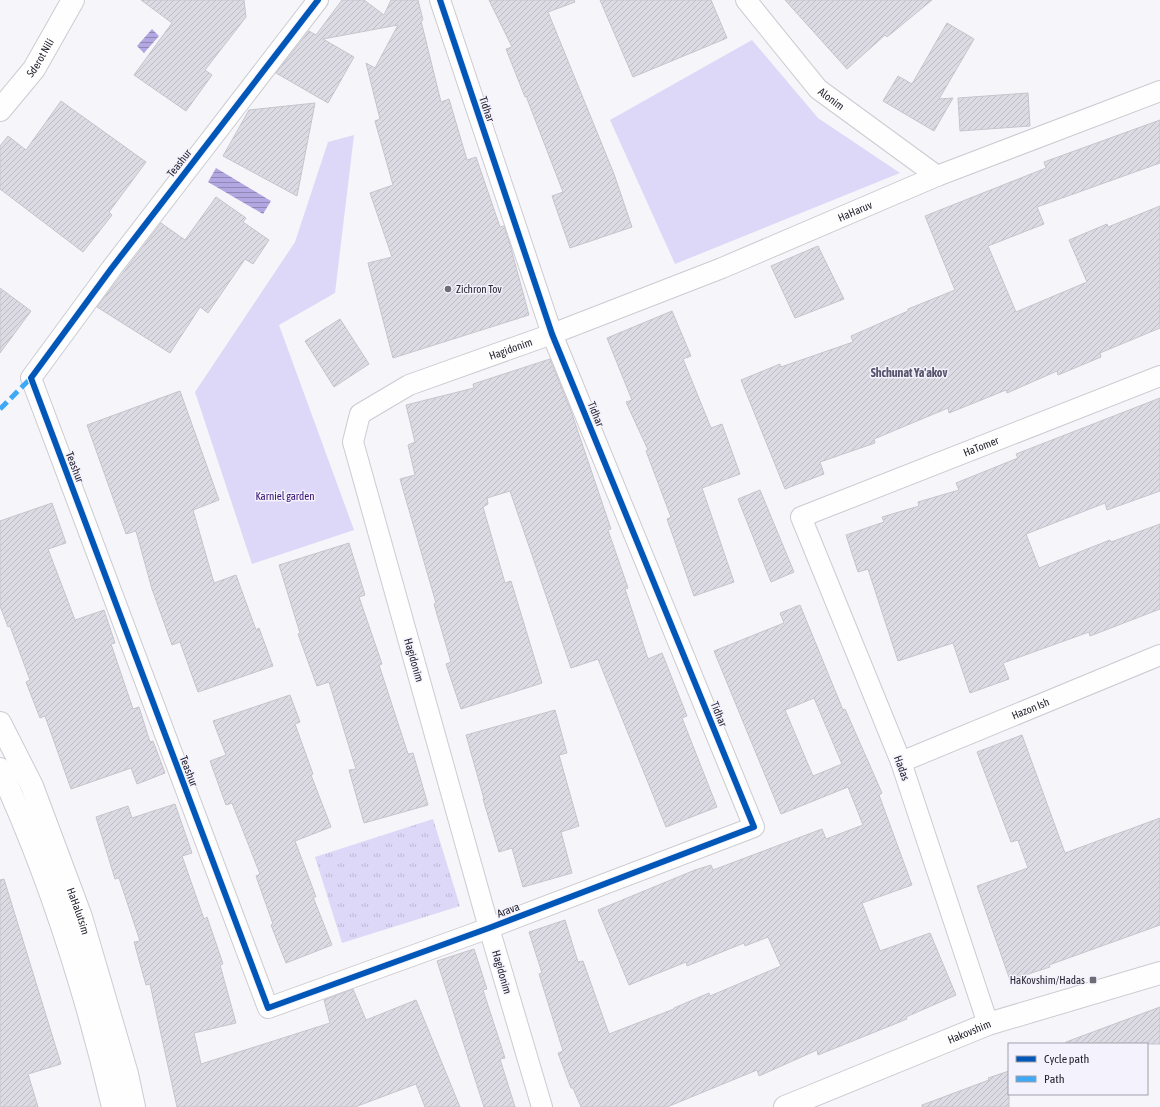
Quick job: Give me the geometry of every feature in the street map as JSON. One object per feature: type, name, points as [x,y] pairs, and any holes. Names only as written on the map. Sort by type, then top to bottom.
[{"type":"street","name":"Sderot Nili","points":[[0,110],[34,69],[73,0]]},
{"type":"street","name":"Teashur","points":[[268,1008],[31,378],[111,269],[318,0]]},
{"type":"street","name":"Tidhar","points":[[440,0],[552,334],[754,827]]},
{"type":"street","name":"Alonim","points":[[746,0],[818,89],[937,176]]},
{"type":"street","name":"HaHaruv","points":[[552,334],[722,268],[937,176],[1160,91]]},
{"type":"street","name":"Hagidonim","points":[[542,1107],[489,928],[353,442],[360,414],[409,385],[552,334]]},
{"type":"street","name":"HaTomer","points":[[801,517],[1160,376]]},
{"type":"street","name":"Hadas","points":[[801,517],[901,762],[988,1024]]},
{"type":"street","name":"Hazon Ish","points":[[901,762],[1160,655]]},
{"type":"street","name":"HaHalutsim","points":[[0,723],[32,786],[81,917],[127,1074],[134,1107]]},
{"type":"street","name":"HaHalutsim","points":[[0,769],[40,865],[68,946],[100,1054],[113,1107]]},
{"type":"street","name":"Arava","points":[[268,1008],[489,928],[754,827]]},
{"type":"street","name":"Hakovshim","points":[[785,1107],[988,1024],[1160,973]]},
{"type":"green space","points":[[752,40],[818,118],[900,173],[675,264],[610,120]]},
{"type":"green space","name":"Karniel garden","points":[[354,135],[335,293],[279,325],[354,530],[252,564],[195,392],[295,242],[328,142]]},
{"type":"green space","points":[[433,819],[460,906],[342,943],[315,857]]},
{"type":"shaded area","points":[[152,29],[159,36],[144,53],[137,46]]},
{"type":"shaded area","points":[[216,168],[271,201],[263,214],[208,182]]},
{"type":"building","points":[[141,0],[244,0],[246,17],[205,70],[212,75],[186,111],[134,75],[172,23]]},
{"type":"building","points":[[342,0],[364,0],[384,15],[391,0],[418,0],[423,20],[421,21],[441,102],[449,99],[467,160],[476,157],[500,227],[504,226],[529,315],[393,358],[368,263],[392,257],[370,193],[393,185],[375,121],[380,119],[366,63],[375,68],[398,25],[323,39],[354,57],[328,103],[276,73],[309,31],[316,35]]},
{"type":"building","points":[[489,0],[574,0],[575,2],[548,12],[614,174],[632,227],[570,248],[552,196],[563,192],[506,49],[512,47]]},
{"type":"building","points":[[600,0],[711,0],[727,38],[633,77]]},
{"type":"building","points":[[785,0],[932,0],[887,37],[885,35],[847,69]]},
{"type":"building","points":[[947,23],[974,39],[939,99],[953,98],[934,131],[883,101],[898,76],[912,84]]},
{"type":"building","points":[[1028,93],[1030,126],[960,131],[958,98]]},
{"type":"building","points":[[61,101],[146,162],[109,212],[112,215],[83,252],[0,189],[0,146],[8,136],[26,150]]},
{"type":"building","points":[[315,103],[297,196],[223,156],[249,110]]},
{"type":"building","points":[[1160,120],[1160,163],[1037,207],[1044,224],[988,246],[1016,312],[1087,282],[1069,240],[1107,224],[1108,227],[1160,206],[1160,328],[1100,353],[1101,357],[1058,375],[1057,371],[1007,393],[1006,390],[949,413],[948,408],[874,439],[875,443],[820,462],[824,474],[785,489],[741,380],[780,364],[781,367],[853,342],[851,336],[908,311],[908,309],[955,290],[925,216],[1046,168],[1044,162]]},
{"type":"building","points":[[216,197],[246,218],[243,222],[269,240],[253,264],[245,259],[208,313],[200,307],[170,353],[97,307],[161,223],[185,240]]},
{"type":"building","points":[[818,246],[844,299],[795,318],[771,266]]},
{"type":"building","points":[[0,288],[31,311],[0,353]]},
{"type":"building","points":[[672,311],[691,356],[683,359],[711,428],[722,424],[740,474],[702,488],[734,582],[694,596],[667,519],[671,517],[646,451],[648,450],[626,402],[632,400],[607,338]]},
{"type":"building","points":[[340,319],[369,364],[334,387],[305,341]]},
{"type":"building","points":[[550,359],[571,411],[611,529],[608,530],[628,588],[625,589],[648,659],[662,653],[687,716],[682,718],[717,807],[666,827],[598,659],[571,668],[510,491],[487,498],[488,504],[483,507],[505,583],[511,581],[542,683],[461,709],[446,664],[451,662],[434,604],[436,603],[400,479],[415,475],[408,445],[415,442],[406,405],[474,388],[473,384]]},
{"type":"building","points":[[180,391],[219,500],[193,510],[214,583],[236,575],[256,630],[259,628],[273,666],[198,692],[180,642],[172,645],[152,589],[136,531],[126,534],[87,425]]},
{"type":"building","points":[[1160,398],[1160,491],[1107,510],[1105,503],[1026,534],[1039,568],[1110,540],[1111,542],[1160,524],[1160,609],[1090,636],[1089,632],[1003,663],[1009,679],[970,693],[953,643],[898,661],[868,569],[858,572],[846,535],[884,522],[882,517],[919,506],[918,502],[959,490],[956,483],[1018,458],[1016,454]]},
{"type":"building","points":[[760,490],[794,572],[771,582],[738,499]]},
{"type":"building","points":[[52,503],[66,543],[48,549],[75,620],[104,610],[115,643],[111,644],[133,709],[139,707],[150,742],[153,741],[165,773],[137,784],[131,768],[71,789],[45,716],[40,718],[26,682],[30,680],[10,626],[8,627],[0,606],[0,521]]},
{"type":"building","points":[[349,543],[365,595],[359,597],[382,664],[379,665],[408,754],[413,753],[428,805],[364,823],[349,770],[356,769],[329,682],[317,686],[298,634],[300,633],[279,565]]},
{"type":"building","points":[[800,605],[843,710],[845,709],[882,793],[879,795],[912,885],[862,903],[880,951],[930,933],[956,995],[906,1017],[907,1019],[818,1055],[817,1050],[759,1076],[757,1070],[667,1107],[581,1107],[573,1088],[571,1088],[558,1053],[563,1051],[539,974],[542,973],[529,932],[565,920],[578,962],[583,961],[609,1034],[674,1009],[709,993],[710,996],[781,966],[768,937],[745,946],[744,943],[687,966],[686,962],[629,985],[598,910],[695,870],[711,865],[713,870],[822,829],[826,839],[863,825],[848,787],[781,814],[714,651],[784,623],[780,613]],"holes":[[[814,698],[842,764],[813,776],[785,710]]]},
{"type":"building","points":[[290,695],[300,722],[295,724],[313,774],[311,775],[331,827],[295,841],[316,897],[313,897],[332,945],[286,963],[271,925],[273,924],[256,876],[260,874],[232,803],[226,805],[210,761],[226,755],[213,721]]},
{"type":"building","points":[[555,710],[567,753],[559,755],[579,826],[561,832],[572,873],[523,887],[512,848],[499,852],[466,735]]},
{"type":"building","points":[[1022,735],[1065,853],[1160,818],[1160,925],[1049,965],[1050,967],[1010,980],[977,886],[1028,868],[1018,840],[1011,842],[977,752]]},
{"type":"building","points":[[175,804],[192,853],[182,856],[204,919],[207,917],[223,964],[220,965],[236,1023],[194,1033],[201,1064],[330,1023],[324,1000],[353,989],[366,1020],[416,1000],[460,1107],[425,1107],[416,1084],[355,1107],[177,1107],[150,984],[146,985],[134,942],[140,941],[119,878],[115,879],[96,817],[128,806],[132,818]]},
{"type":"building","points":[[4,879],[61,1064],[28,1074],[38,1107],[0,1107],[0,880]]},
{"type":"building","points":[[474,949],[487,989],[483,990],[505,1058],[500,1059],[515,1107],[484,1107],[437,961]]},
{"type":"building","points":[[1160,1007],[1160,1044],[1066,1042]]},
{"type":"building","points":[[1008,1071],[1009,1107],[922,1107],[922,1105],[989,1080],[988,1078]]},
{"type":"marked path","points":[[0,409],[31,378]]},
{"type":"cycle path","points":[[318,0],[111,269],[31,378],[268,1008],[489,928],[754,827],[552,334],[440,0]]},
{"type":"place","name":"Zichron Tov","points":[[448,289]]},
{"type":"place","name":"HaKovshim/Hadas","points":[[1093,980]]},
{"type":"district","name":"Shchunat Ya'akov","points":[[909,373]]}]
